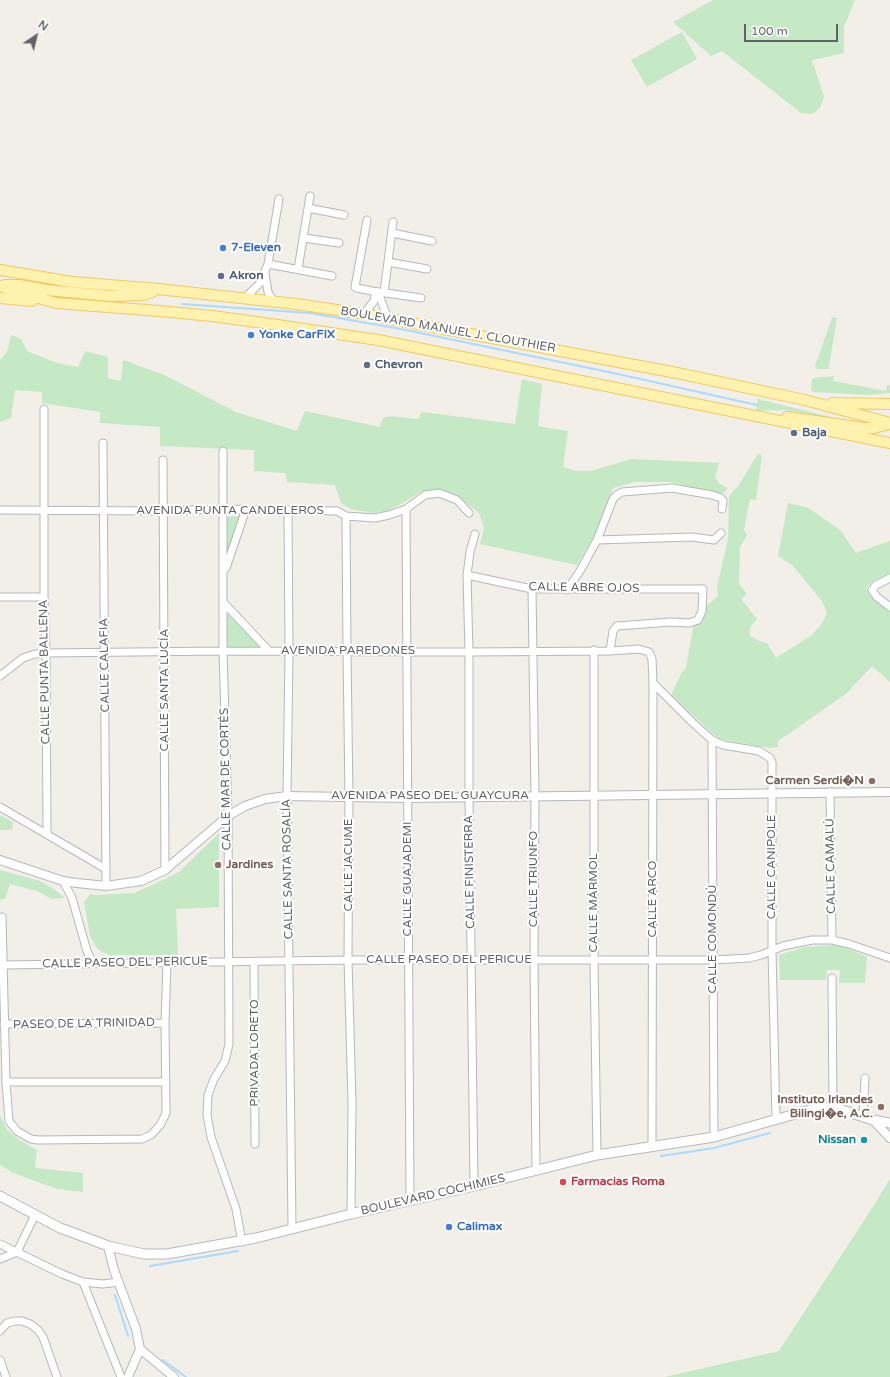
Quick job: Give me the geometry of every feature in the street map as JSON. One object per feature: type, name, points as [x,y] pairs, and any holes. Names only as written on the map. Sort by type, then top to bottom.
[{"type":"main road","name":"BOULEVARD MANUEL J. CLOUTHIER","points":[[0,270],[72,282],[158,289],[364,314],[677,373],[820,403],[890,424]]},
{"type":"main road","points":[[0,286],[19,285],[47,290],[118,296],[144,295],[158,289]]},
{"type":"main road","name":"BOULEVARD MANUEL J. CLOUTHIER","points":[[0,286],[56,303],[219,317],[378,340],[890,443]]},
{"type":"main road","points":[[0,298],[56,303]]},
{"type":"main road","points":[[820,403],[890,404]]},
{"type":"main road","name":"BOULEVARD MANUEL J. CLOUTHIER","points":[[772,419],[787,417],[864,428],[872,428],[890,424]]},
{"type":"main road","name":"BOULEVARD COCHIMIES","points":[[0,1196],[60,1228],[108,1246],[144,1254],[167,1254],[242,1242],[292,1228],[474,1186],[597,1155],[714,1137],[813,1109],[833,1107],[873,1120],[890,1123]]},
{"type":"street","points":[[298,269],[310,196]]},
{"type":"street","points":[[244,299],[260,283],[266,267],[279,199]]},
{"type":"street","points":[[308,208],[344,215]]},
{"type":"street","points":[[367,220],[355,286],[381,293],[421,298]]},
{"type":"street","points":[[388,319],[381,293],[388,262],[393,222]]},
{"type":"street","points":[[392,233],[432,241]]},
{"type":"street","points":[[304,238],[339,243]]},
{"type":"street","points":[[388,262],[427,269]]},
{"type":"street","points":[[266,267],[298,269],[332,276]]},
{"type":"street","points":[[266,267],[268,292],[274,302]]},
{"type":"street","points":[[364,314],[374,301],[375,296],[381,293]]},
{"type":"street","name":"CALLE PUNTA BALLENA","points":[[44,409],[43,511],[46,653],[47,834]]},
{"type":"street","name":"CALLE CALAFIA","points":[[103,444],[106,886]]},
{"type":"street","name":"CALLE MAR DE CORTÉS","points":[[223,451],[223,651],[228,816],[228,1051],[225,1061],[214,1080],[208,1095],[208,1115],[211,1138],[236,1210],[242,1242]]},
{"type":"street","name":"CALLE SANTA LUCÍA","points":[[163,460],[165,870]]},
{"type":"street","points":[[567,590],[580,571],[597,540],[613,499],[622,492],[672,488],[721,498],[723,501],[722,509]]},
{"type":"street","name":"AVENIDA PUNTA CANDELEROS","points":[[0,510],[163,511],[224,509],[337,511],[346,516],[375,518],[406,509],[425,495],[439,493],[457,500],[469,513]]},
{"type":"street","name":"CALLE GUAJADEMI","points":[[406,509],[410,1200]]},
{"type":"street","points":[[224,574],[246,510]]},
{"type":"street","name":"CALLE SANTA ROSALÍA","points":[[288,510],[289,652],[287,796],[292,1228]]},
{"type":"street","name":"CALLE JACUME","points":[[346,516],[349,798],[348,960],[352,1102],[351,1214]]},
{"type":"street","points":[[597,540],[692,537],[714,540],[721,533]]},
{"type":"street","name":"CALLE FINISTERRA","points":[[474,1186],[467,575],[470,552],[475,534]]},
{"type":"street","name":"CALLE ABRE OJOS","points":[[467,575],[532,589],[703,590],[702,611],[700,617],[694,622],[617,626],[613,631],[610,650]]},
{"type":"street","points":[[890,578],[876,585],[872,590],[877,597],[890,607]]},
{"type":"street","name":"CALLE TRIUNFO","points":[[532,589],[535,796],[534,960],[536,1170]]},
{"type":"street","points":[[0,597],[44,597]]},
{"type":"street","points":[[224,603],[269,652]]},
{"type":"street","name":"AVENIDA PAREDONES","points":[[0,676],[23,658],[35,654],[46,653],[223,651],[469,652],[639,649],[649,652]]},
{"type":"street","name":"CALLE MÁRMOL","points":[[594,650],[594,960],[597,1155]]},
{"type":"street","name":"CALLE ARCO","points":[[649,652],[652,659],[653,683],[652,1146]]},
{"type":"street","name":"CALLE CANIPOLE","points":[[653,683],[712,740],[723,745],[759,751],[770,758],[772,767],[772,950],[776,1120]]},
{"type":"street","name":"CALLE COMONDÚ","points":[[712,740],[714,1137]]},
{"type":"street","name":"CALLE CAMALÚ","points":[[830,792],[832,940]]},
{"type":"street","name":"AVENIDA PASEO DEL GUAYCURA","points":[[0,860],[63,881],[88,885],[106,886],[141,880],[165,870],[228,816],[255,801],[287,796],[407,798],[469,796],[890,792]]},
{"type":"street","points":[[0,807],[106,869]]},
{"type":"street","points":[[63,881],[72,898],[87,951],[93,964]]},
{"type":"street","points":[[2,917],[4,1024],[9,1121],[17,1131],[31,1139],[142,1139],[151,1136],[165,1120],[165,1023],[167,963]]},
{"type":"street","name":"CALLE PASEO DEL PERICUE","points":[[3,965],[348,960],[713,960],[749,958],[772,950],[812,940],[832,940],[849,944],[890,958]]},
{"type":"street","name":"PRIVADA LORETO","points":[[254,962],[255,1144]]},
{"type":"street","points":[[832,978],[833,1107]]},
{"type":"street","name":"PASEO DE LA TRINIDAD","points":[[4,1024],[165,1023]]},
{"type":"street","points":[[863,1117],[865,1078]]},
{"type":"street","points":[[6,1082],[166,1082]]},
{"type":"street","points":[[873,1120],[890,1138]]},
{"type":"street","points":[[0,1259],[17,1252],[35,1215]]},
{"type":"street","points":[[0,1244],[82,1282],[103,1284],[119,1282]]},
{"type":"street","points":[[108,1246],[136,1329],[140,1348],[128,1377]]},
{"type":"street","points":[[82,1282],[121,1377]]},
{"type":"street","points":[[0,1330],[7,1323],[15,1321],[22,1321],[30,1324],[38,1330],[43,1338],[56,1377]]},
{"type":"street","points":[[140,1348],[174,1377]]},
{"type":"street","points":[[0,1360],[6,1377]]},
{"type":"green space","points":[[713,0],[855,0],[844,27],[844,53],[812,60],[824,97],[820,108],[812,114],[801,113],[722,51],[711,56],[673,22]]},
{"type":"green space","points":[[682,32],[697,59],[647,87],[631,60]]},
{"type":"green space","points":[[832,318],[837,318],[829,366],[828,369],[817,369],[815,366]]},
{"type":"green space","points":[[11,335],[21,339],[27,351],[57,363],[78,367],[85,351],[108,357],[108,378],[121,381],[123,360],[162,374],[236,412],[297,431],[305,411],[380,427],[383,418],[390,416],[418,419],[422,412],[515,424],[522,379],[542,384],[538,426],[568,431],[563,467],[576,471],[591,471],[631,459],[719,463],[715,478],[720,484],[728,488],[722,494],[670,482],[634,482],[613,488],[595,534],[577,565],[480,544],[484,528],[479,513],[458,497],[439,489],[422,491],[387,511],[373,513],[351,509],[341,503],[335,485],[287,482],[285,473],[254,471],[254,450],[160,446],[160,427],[100,423],[100,412],[42,403],[42,392],[15,390],[11,418],[0,422],[0,360],[7,352]]},
{"type":"green space","points":[[834,376],[833,381],[886,391],[887,385],[890,385],[890,393],[868,395],[814,392],[811,390],[813,378]]},
{"type":"green space","points":[[758,399],[851,422],[785,410],[756,411]]},
{"type":"green space","points":[[758,454],[762,455],[756,500],[750,499],[744,530],[747,535],[740,547],[739,584],[747,594],[741,599],[757,619],[750,627],[750,636],[767,643],[776,658],[812,635],[821,625],[826,616],[826,610],[822,601],[793,566],[778,556],[788,503],[809,508],[841,531],[856,553],[890,541],[890,573],[873,581],[866,589],[870,596],[890,610],[890,682],[872,666],[846,694],[778,741],[778,747],[769,748],[720,739],[671,695],[681,674],[686,668],[694,622],[705,607],[718,596],[717,587],[728,539],[729,497],[738,486]]},
{"type":"green space","points":[[241,516],[227,559],[226,517]]},
{"type":"green space","points":[[226,612],[261,648],[227,648]]},
{"type":"green space","points":[[0,815],[13,822],[12,830],[0,830]]},
{"type":"green space","points":[[219,833],[219,907],[176,909],[178,955],[110,955],[102,952],[96,947],[90,936],[84,902],[90,894],[134,893],[157,883],[179,872]]},
{"type":"green space","points":[[0,870],[40,881],[54,889],[65,898],[52,899],[37,891],[10,884],[5,899],[0,900]]},
{"type":"green space","points":[[834,945],[844,947],[867,957],[865,983],[839,983],[840,970],[827,970],[826,980],[780,980],[779,955],[805,947]]},
{"type":"green space","points":[[0,1115],[7,1130],[21,1141],[37,1150],[35,1168],[83,1173],[83,1192],[57,1189],[13,1173],[0,1165]]},
{"type":"green space","points":[[890,1179],[890,1377],[665,1377],[779,1351]]},
{"type":"waterway","points":[[182,304],[310,313],[401,329],[618,374],[757,405]]},
{"type":"waterway","points":[[661,1156],[714,1148],[770,1133]]},
{"type":"waterway","points":[[150,1266],[238,1251]]},
{"type":"waterway","points":[[115,1295],[128,1336]]},
{"type":"waterway","points":[[163,1360],[186,1377]]},
{"type":"place","name":"7-Eleven","points":[[223,248]]},
{"type":"place","name":"Akron","points":[[221,276]]},
{"type":"place","name":"Yonke CarFIX","points":[[251,335]]},
{"type":"place","name":"Chevron","points":[[367,365]]},
{"type":"place","name":"Baja","points":[[794,433]]},
{"type":"place","name":"Carmen Serdi�N","points":[[872,781]]},
{"type":"place","name":"Jardines","points":[[218,865]]},
{"type":"place","name":"Instituto Irlandes Bilingi�e, A.C.","points":[[881,1107]]},
{"type":"place","name":"Nissan","points":[[864,1140]]},
{"type":"place","name":"Farmacias Roma","points":[[563,1182]]},
{"type":"place","name":"Calimax","points":[[449,1227]]}]
